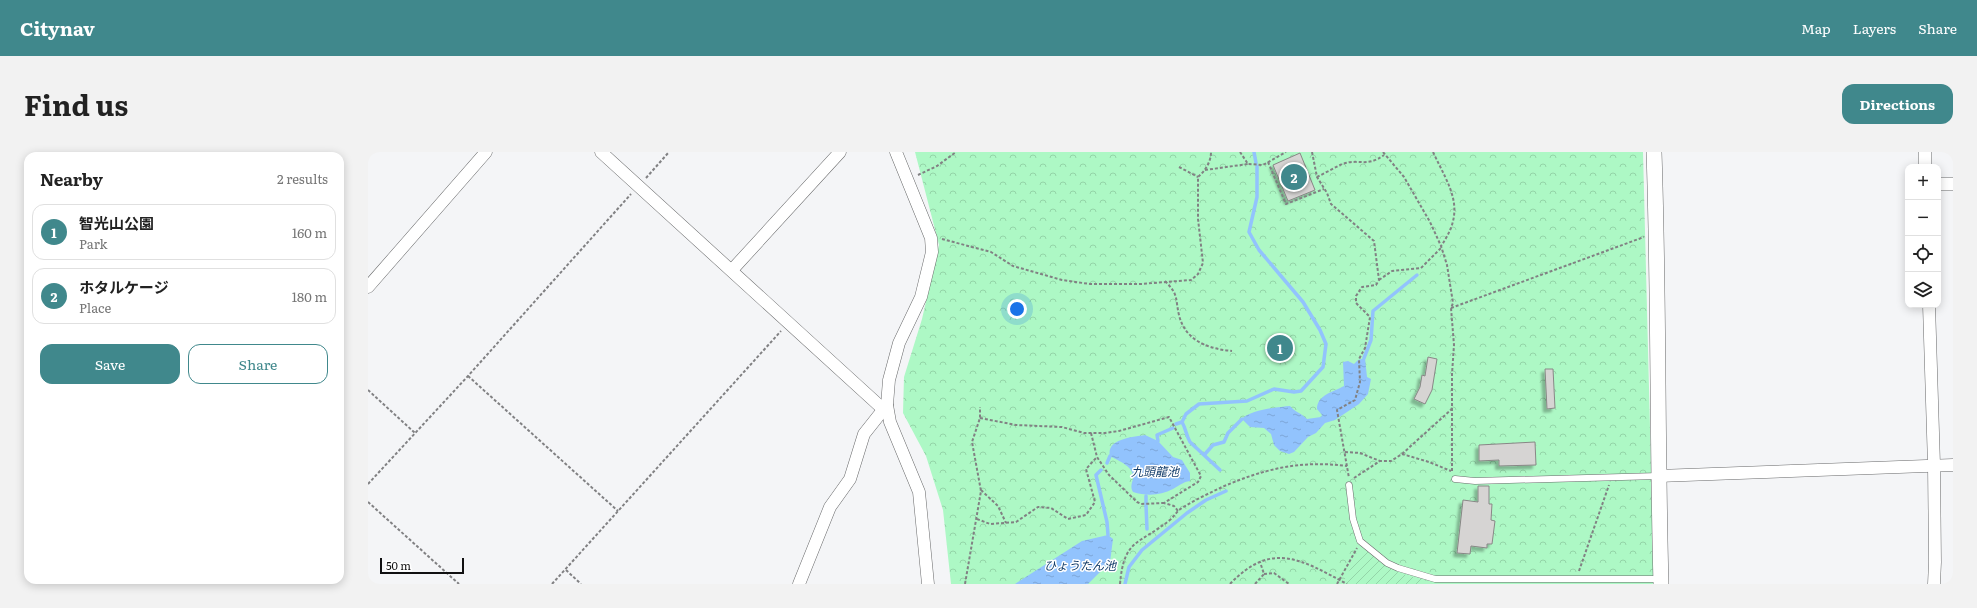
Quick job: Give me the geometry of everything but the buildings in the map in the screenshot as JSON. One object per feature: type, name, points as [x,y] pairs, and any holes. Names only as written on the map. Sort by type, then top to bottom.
[{"type":"street","points":[[368,287],[486,152]]},
{"type":"street","points":[[601,152],[885,407]]},
{"type":"street","points":[[732,270],[840,152]]},
{"type":"street","points":[[896,152],[931,238],[932,252],[921,297],[899,343],[889,380],[885,407],[919,492],[928,584]]},
{"type":"street","points":[[1654,152],[1657,233],[1658,476],[1661,581]]},
{"type":"street","points":[[1925,152],[1925,164]]},
{"type":"street","points":[[1941,184],[1953,184]]},
{"type":"street","points":[[1929,308],[1934,465],[1934,584]]},
{"type":"street","points":[[798,584],[830,507],[850,480],[864,434],[885,407]]},
{"type":"street","points":[[1658,476],[1953,465]]},
{"type":"lane","points":[[1455,479],[1475,481],[1658,476]]},
{"type":"lane","points":[[1349,485],[1353,519],[1360,542],[1387,563],[1398,568],[1435,579],[1577,578],[1611,581],[1661,581]]},
{"type":"path","points":[[368,484],[468,376],[669,152]]},
{"type":"path","points":[[908,180],[937,166],[956,152]]},
{"type":"path","points":[[931,238],[947,240],[991,252],[1013,266],[1062,280],[1090,284],[1141,284],[1190,280],[1198,274],[1202,258],[1198,219],[1198,177],[1205,170],[1211,158],[1211,152]]},
{"type":"path","points":[[1240,152],[1248,164]]},
{"type":"path","points":[[1205,170],[1248,164],[1262,165],[1286,152]]},
{"type":"path","points":[[1312,152],[1317,177],[1331,204],[1374,241],[1379,280]]},
{"type":"path","points":[[1383,152],[1404,177],[1430,222],[1441,247],[1447,266],[1452,303],[1451,308],[1454,345],[1452,472],[1455,479]]},
{"type":"path","points":[[1380,461],[1349,481],[1337,410],[1355,400],[1360,382],[1359,359],[1366,348],[1370,317],[1356,303],[1356,296],[1362,287],[1376,285],[1379,280],[1392,271],[1421,268],[1441,247],[1453,224],[1455,205],[1451,189],[1433,152]]},
{"type":"path","points":[[1317,177],[1343,164],[1375,162],[1384,155]]},
{"type":"path","points":[[1268,162],[1286,204],[1324,189]]},
{"type":"path","points":[[1178,167],[1198,177]]},
{"type":"path","points":[[1451,308],[1657,233]]},
{"type":"path","points":[[1166,281],[1175,290],[1179,316],[1187,331],[1203,346],[1218,350],[1232,351]]},
{"type":"path","points":[[552,584],[789,322]]},
{"type":"path","points":[[468,376],[618,511]]},
{"type":"path","points":[[368,390],[415,433]]},
{"type":"path","points":[[965,584],[977,519],[980,489],[972,442],[980,418],[980,407]]},
{"type":"path","points":[[1345,452],[1360,453],[1380,461],[1391,461],[1402,454],[1453,408]]},
{"type":"path","points":[[980,418],[1016,425],[1062,427],[1091,433],[1119,431],[1169,417],[1201,476],[1198,482],[1164,503]]},
{"type":"path","points":[[1091,433],[1097,457],[1109,475],[1137,502],[1141,504],[1164,503],[1174,506],[1178,511]]},
{"type":"path","points":[[1402,454],[1429,462],[1452,472]]},
{"type":"path","points":[[977,519],[990,524],[1016,522],[1038,507],[1050,508],[1068,519],[1086,515],[1095,502],[1086,469],[1097,457]]},
{"type":"path","points":[[1120,584],[1121,564],[1126,552],[1171,519],[1178,511],[1207,494],[1267,470],[1288,466],[1347,466]]},
{"type":"path","points":[[1577,578],[1612,478]]},
{"type":"path","points":[[980,489],[998,506],[1006,523]]},
{"type":"path","points":[[368,502],[458,584]]},
{"type":"path","points":[[1337,584],[1360,542]]},
{"type":"path","points":[[1230,584],[1241,573],[1266,559],[1288,558],[1307,564],[1347,584]]},
{"type":"path","points":[[1260,562],[1264,574]]},
{"type":"path","points":[[566,570],[582,584]]},
{"type":"path","points":[[1255,584],[1264,574],[1274,573],[1290,584]]},
{"type":"green space","points":[[915,152],[1643,152],[1654,584],[951,584],[943,510],[926,456],[903,413],[904,377],[922,319],[939,245]]},
{"type":"green space","points":[[1361,550],[1367,551],[1397,572],[1423,580],[1425,584],[1342,584]]},
{"type":"water","points":[[1365,358],[1367,377],[1371,379],[1368,394],[1359,404],[1335,420],[1325,423],[1316,433],[1308,437],[1294,452],[1289,454],[1280,451],[1274,445],[1271,434],[1264,428],[1250,427],[1242,419],[1251,413],[1258,411],[1290,406],[1307,419],[1321,417],[1322,415],[1317,409],[1320,400],[1326,394],[1344,386],[1343,362],[1348,361],[1354,364],[1358,360]]},
{"type":"water","name":"九頭龍池","points":[[1145,435],[1158,441],[1173,457],[1182,460],[1190,473],[1190,481],[1158,494],[1148,495],[1133,492],[1131,487],[1133,479],[1132,471],[1122,462],[1110,456],[1110,450],[1116,442]]},
{"type":"water","name":"ひょうたん池","points":[[1108,535],[1113,539],[1110,562],[1088,584],[1015,584],[1082,541]]},
{"type":"waterway","points":[[1254,152],[1256,163]]},
{"type":"waterway","points":[[1176,424],[1182,422],[1186,414],[1199,404],[1247,401],[1274,389],[1294,392],[1301,391],[1323,367],[1326,344],[1320,330],[1303,302],[1259,250],[1249,232],[1257,197],[1257,166]]},
{"type":"waterway","points":[[1364,358],[1371,340],[1373,311],[1417,275]]},
{"type":"waterway","points":[[1205,454],[1213,445],[1224,442],[1228,433],[1242,419]]},
{"type":"waterway","points":[[1182,422],[1190,442],[1220,470]]},
{"type":"waterway","points":[[1158,441],[1157,435],[1173,428]]},
{"type":"waterway","points":[[1107,463],[1110,456]]},
{"type":"waterway","points":[[1101,470],[1096,475],[1107,522],[1108,535]]},
{"type":"waterway","points":[[1125,584],[1129,567],[1142,550],[1187,513],[1206,500],[1226,491]]},
{"type":"waterway","points":[[1146,496],[1146,503]]},
{"type":"waterway","points":[[1146,505],[1147,529]]},
{"type":"place","name":"ホタルケージ","points":[[1294,177]]},
{"type":"place","name":"智光山公園","points":[[1280,348]]}]
